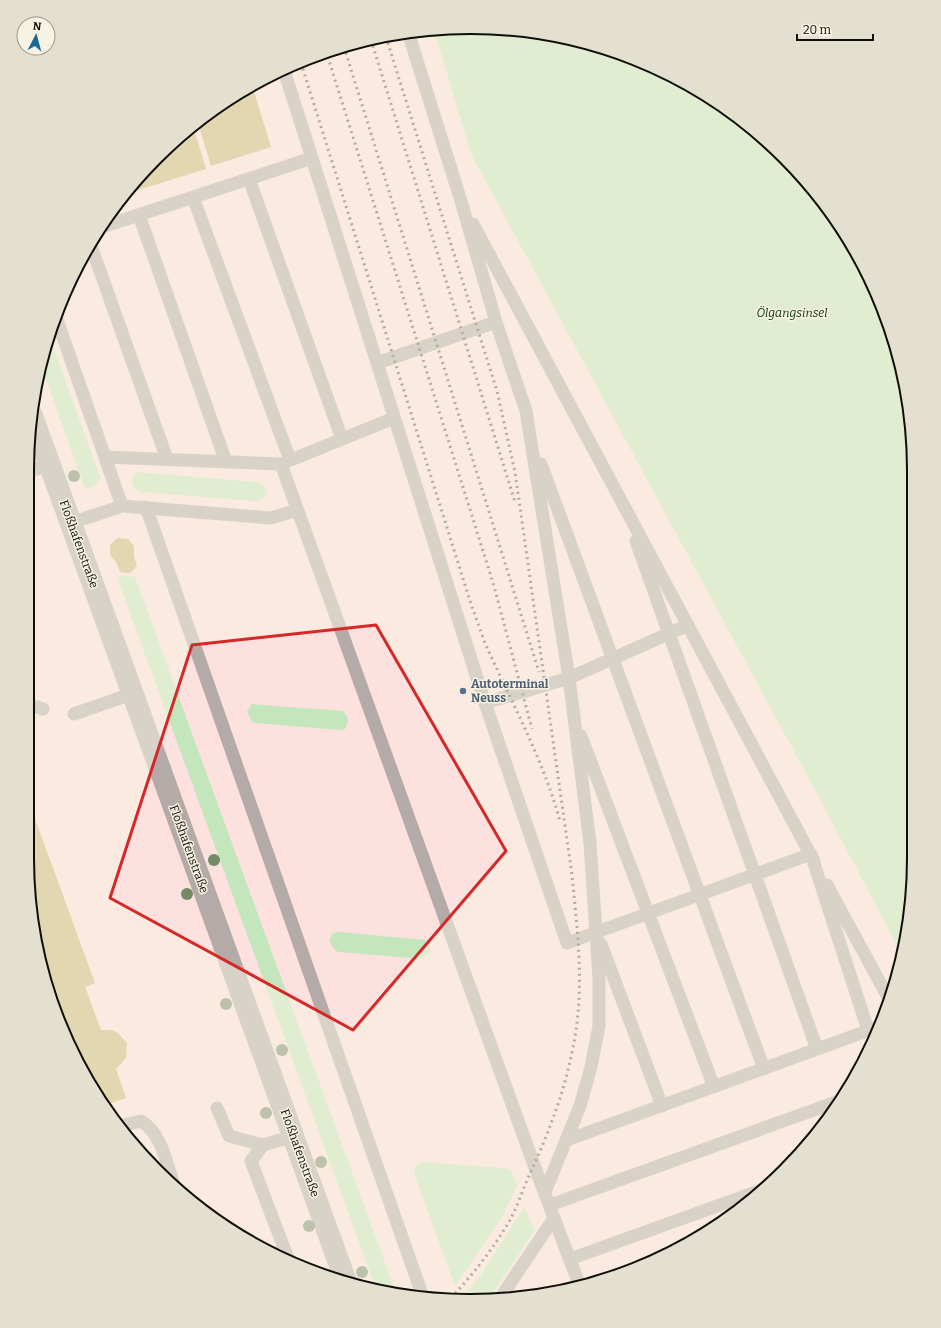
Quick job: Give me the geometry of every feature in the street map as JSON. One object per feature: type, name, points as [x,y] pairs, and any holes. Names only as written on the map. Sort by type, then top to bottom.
[{"type":"street","name":"Floßhafenstraße","points":[[36,428],[343,1275]]},
{"type":"lane","points":[[410,39],[461,201],[496,322],[526,411],[569,678],[590,843],[599,978],[599,1026],[591,1067],[580,1106],[545,1192]]},
{"type":"lane","points":[[286,75],[486,703],[567,943],[596,931],[811,854]]},
{"type":"lane","points":[[111,224],[312,158]]},
{"type":"lane","points":[[249,179],[342,439]]},
{"type":"lane","points":[[193,197],[285,462],[297,510],[578,1280]]},
{"type":"lane","points":[[461,201],[886,993]]},
{"type":"lane","points":[[139,215],[226,462]]},
{"type":"lane","points":[[93,251],[167,459]]},
{"type":"lane","points":[[377,363],[496,322]]},
{"type":"lane","points":[[59,325],[122,506]]},
{"type":"lane","points":[[105,457],[226,462],[285,462],[394,418]]},
{"type":"lane","points":[[530,436],[764,1069]]},
{"type":"lane","points":[[34,470],[50,465]]},
{"type":"lane","points":[[623,504],[668,634],[817,1049]]},
{"type":"lane","points":[[71,523],[122,506],[271,518],[297,510]]},
{"type":"lane","points":[[146,507],[421,1291]]},
{"type":"lane","points":[[486,703],[569,678],[688,625]]},
{"type":"lane","points":[[74,714],[134,694]]},
{"type":"lane","points":[[34,706],[43,709]]},
{"type":"lane","points":[[574,716],[714,1087]]},
{"type":"lane","points":[[811,854],[873,1028]]},
{"type":"lane","points":[[596,931],[662,1106]]},
{"type":"lane","points":[[567,1140],[873,1028]]},
{"type":"lane","points":[[550,1205],[830,1104]]},
{"type":"lane","points":[[217,1108],[228,1136],[263,1145],[294,1136]]},
{"type":"lane","points":[[126,1125],[141,1121],[149,1126],[158,1141],[170,1174]]},
{"type":"lane","points":[[263,1145],[251,1161],[286,1253]]},
{"type":"lane","points":[[570,1259],[747,1195]]},
{"type":"lane","points":[[504,1292],[554,1218]]},
{"type":"highlighted area","points":[[376,625],[506,851],[353,1030],[110,898],[192,645]]},
{"type":"shaded area","points":[[436,36],[471,154],[823,805],[898,947],[884,998],[874,1025],[849,1076],[817,1123],[799,1145],[758,1186],[736,1204],[689,1236],[638,1261],[611,1271],[556,1286],[499,1293],[442,1293],[385,1286],[330,1271],[303,1261],[252,1236],[205,1204],[183,1186],[142,1145],[124,1123],[92,1076],[79,1051],[57,998],[49,970],[42,943],[35,886],[34,470],[35,442],[42,385],[57,330],[79,277],[92,252],[108,228],[142,183],[183,142],[205,124],[252,92],[277,79],[330,57],[358,49],[385,42]]},
{"type":"green space","name":"Ölgangsinsel","points":[[470,34],[499,35],[556,42],[583,49],[638,67],[664,79],[689,92],[736,124],[758,142],[799,183],[817,205],[849,252],[874,303],[884,330],[899,385],[906,442],[907,858],[906,886],[898,947],[823,805],[471,154],[436,36]]},
{"type":"green space","points":[[53,345],[100,477],[96,485],[85,489],[45,375]]},
{"type":"green space","points":[[136,472],[257,482],[262,484],[267,492],[265,496],[257,501],[141,492],[132,484],[132,478]]},
{"type":"green space","points":[[123,575],[135,577],[394,1287],[374,1283],[118,580]]},
{"type":"green space","points":[[252,704],[343,711],[348,721],[345,729],[339,730],[257,723],[252,722],[247,711]]},
{"type":"green space","points":[[339,932],[425,940],[429,945],[430,950],[429,954],[421,959],[338,952],[329,941],[333,933]]},
{"type":"green space","points":[[424,1162],[504,1168],[511,1170],[517,1186],[502,1217],[455,1286],[414,1173],[416,1165]]},
{"type":"green space","points":[[524,1207],[535,1230],[493,1293],[466,1294],[480,1276]]},
{"type":"building","points":[[254,91],[271,147],[211,166],[200,128]]},
{"type":"building","points":[[195,132],[206,169],[136,191],[162,162]]},
{"type":"building","points":[[117,538],[128,539],[134,546],[134,557],[137,566],[130,573],[120,572],[116,562],[110,555],[110,545]]},
{"type":"building","points":[[34,816],[95,983],[85,987],[101,1030],[112,1030],[118,1033],[127,1043],[126,1058],[116,1069],[126,1098],[110,1103],[108,1100],[92,1076],[79,1051],[57,998],[42,943],[38,914],[35,886]]},
{"type":"railway","points":[[387,42],[497,391],[515,472],[572,875],[579,952],[579,999],[577,1022],[568,1069],[555,1113],[538,1157],[510,1220],[483,1260],[455,1293]]},
{"type":"railway","points":[[373,45],[515,502]]},
{"type":"railway","points":[[346,53],[539,672]]},
{"type":"railway","points":[[328,58],[494,586],[532,729]]},
{"type":"railway","points":[[302,67],[471,604],[486,646],[537,756],[560,821]]},
{"type":"place","name":"Autoterminal Neuss","points":[[463,691]]}]
